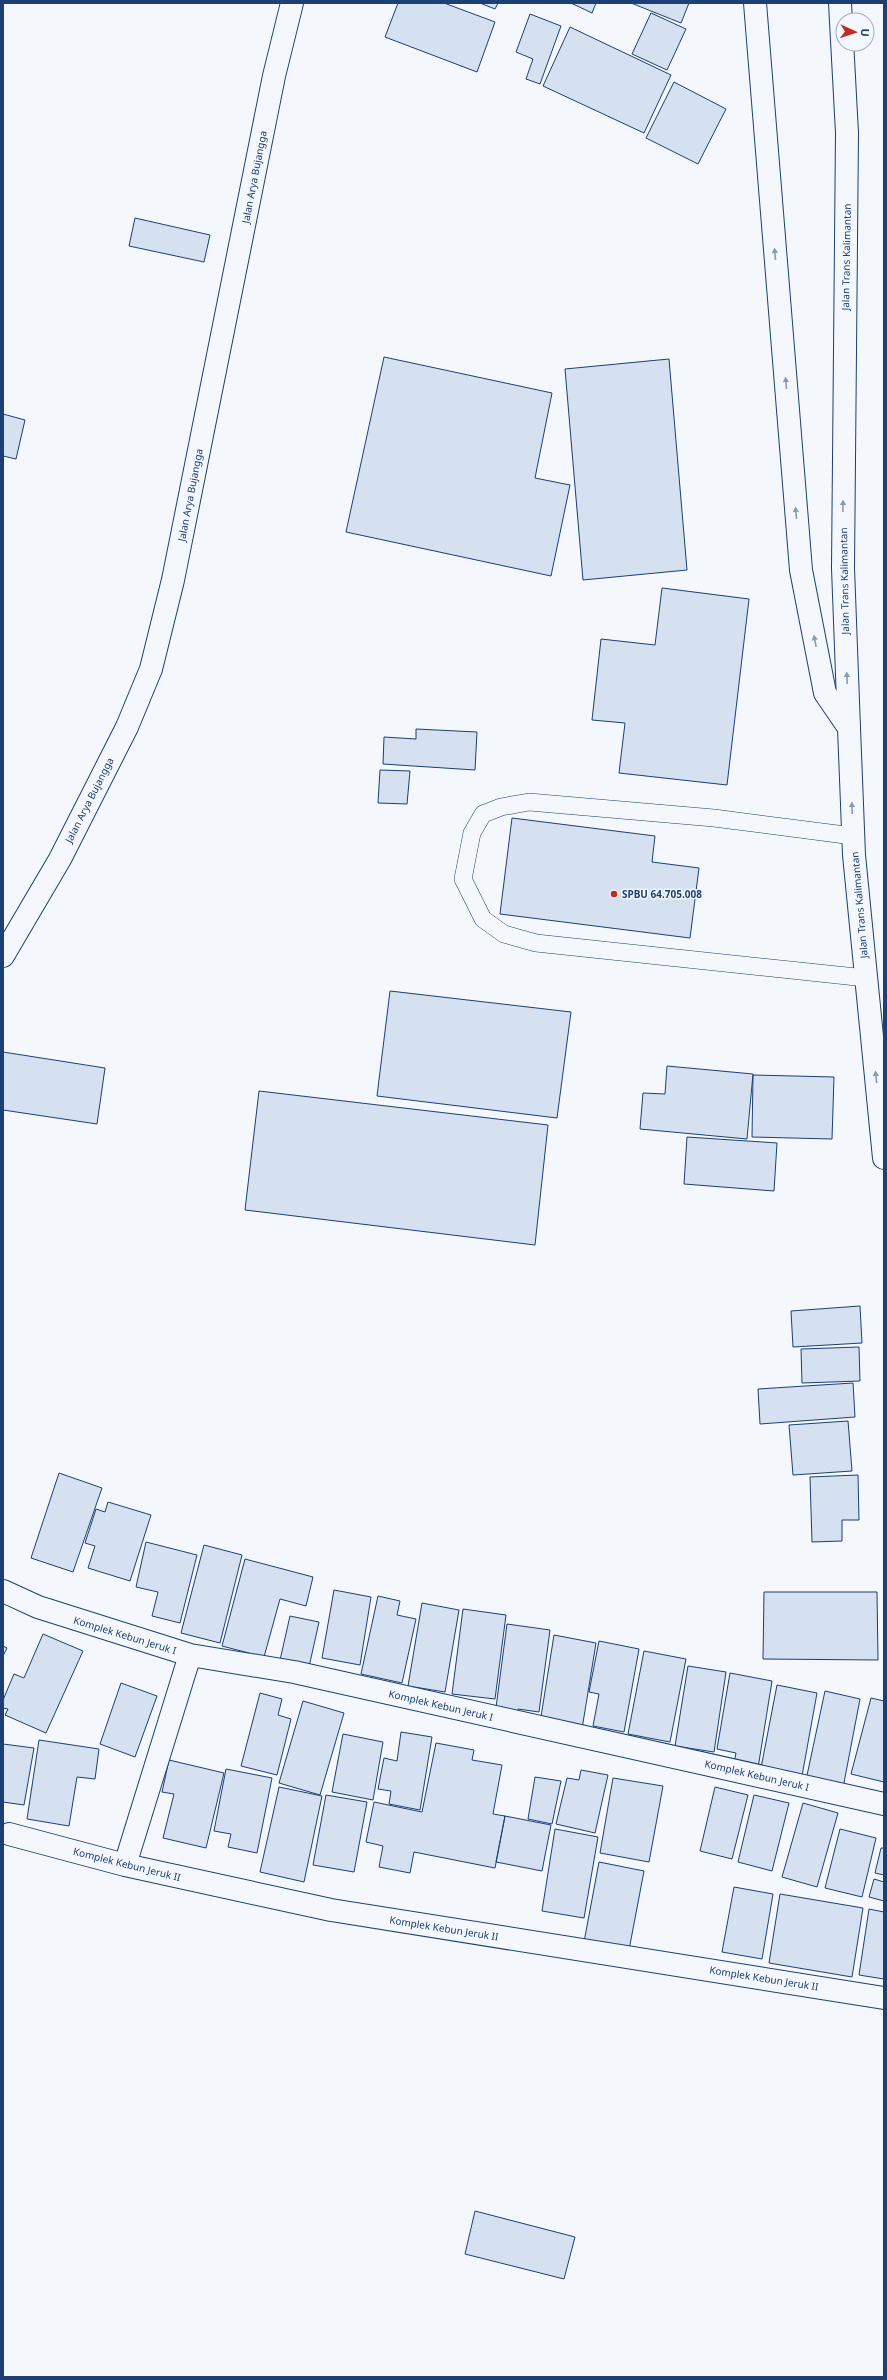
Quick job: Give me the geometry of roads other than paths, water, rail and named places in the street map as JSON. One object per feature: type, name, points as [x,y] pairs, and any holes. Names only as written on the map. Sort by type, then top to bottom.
[{"type":"main road","name":"Jalan Arya Bujangga","points":[[3,956],[60,859],[127,727],[151,669],[173,580],[274,76],[292,3]]},
{"type":"main road","points":[[755,3],[800,570],[825,693],[849,728]]},
{"type":"main road","name":"Jalan Trans Kalimantan","points":[[840,3],[847,133],[843,568],[853,836],[884,1158]]},
{"type":"main road","name":"Komplek Kebun Jeruk I","points":[[3,1591],[38,1607],[190,1655],[294,1672],[884,1804]]},
{"type":"main road","points":[[125,1865],[190,1655]]},
{"type":"main road","name":"Komplek Kebun Jeruk II","points":[[9,1834],[125,1865],[331,1910],[884,1998]]},
{"type":"lane","points":[[853,836],[714,818],[529,802],[501,807],[483,814],[472,833],[464,879],[483,918],[504,934],[536,943],[866,978]]},
{"type":"place","name":"SPBU 64.705.008","points":[[614,894]]}]
